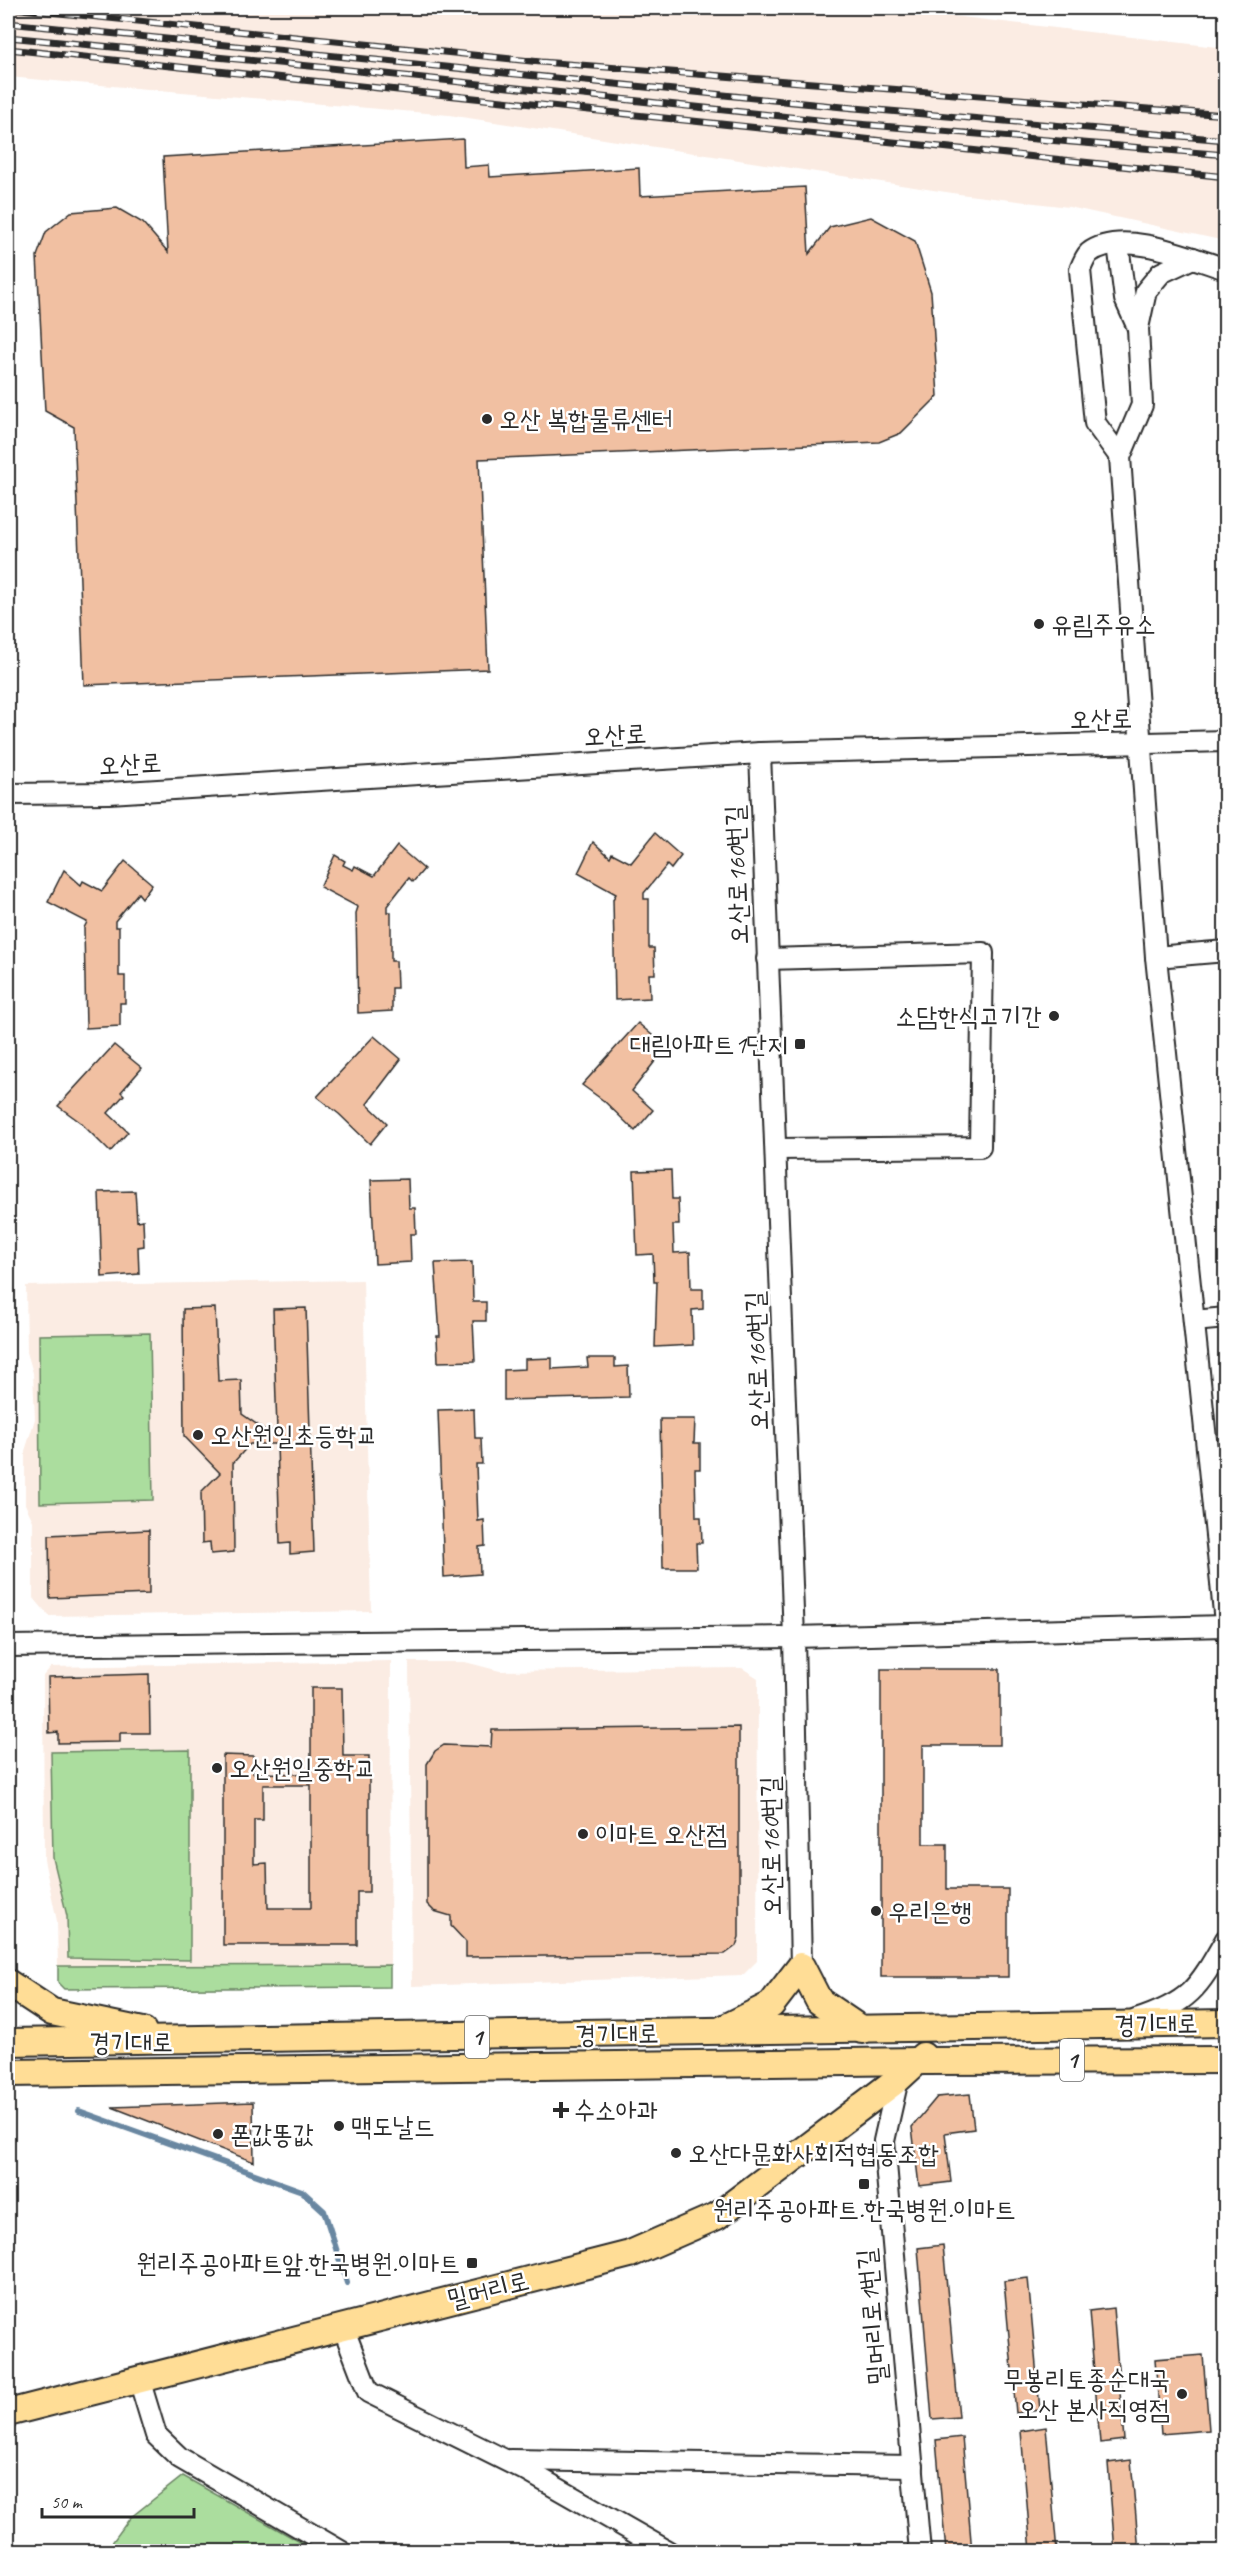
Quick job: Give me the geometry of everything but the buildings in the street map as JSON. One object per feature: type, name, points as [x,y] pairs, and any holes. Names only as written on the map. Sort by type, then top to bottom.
[{"type":"main road","points":[[716,2032],[771,2006],[801,1966],[819,2001],[862,2030]]},
{"type":"main road","points":[[8,1983],[52,2012],[200,2041]]},
{"type":"main road","name":"경기대로","points":[[8,2043],[1226,2023]]},
{"type":"main road","name":"밀머리로","points":[[8,2413],[630,2254],[717,2216],[898,2079],[919,2061],[946,2028]]},
{"type":"main road","name":"경기대로","points":[[8,2073],[919,2061],[1226,2060]]},
{"type":"street","points":[[1120,457],[1095,423],[1080,270],[1088,254],[1110,244],[1154,246],[1226,269]]},
{"type":"street","points":[[1118,244],[1125,299],[1138,328]]},
{"type":"street","points":[[1193,258],[1161,273],[1146,291],[1138,328],[1142,405],[1120,457],[1156,957],[1226,1632]]},
{"type":"street","name":"오산로","points":[[8,794],[109,793],[760,753],[1226,741]]},
{"type":"street","name":"오산로160번길","points":[[760,753],[794,1637],[801,1966]]},
{"type":"street","points":[[1156,957],[1226,951]]},
{"type":"street","points":[[767,959],[983,953],[980,1147],[776,1149]]},
{"type":"street","points":[[1194,1321],[1226,1318]]},
{"type":"street","points":[[8,1646],[794,1637],[1225,1626]]},
{"type":"street","points":[[1121,2025],[1155,2014],[1189,1996],[1204,1980],[1226,1939]]},
{"type":"street","points":[[1187,2059],[1226,2072]]},
{"type":"street","name":"밀머리로1번길","points":[[898,2079],[884,2141],[920,2552]]},
{"type":"street","points":[[344,2327],[368,2392],[505,2460],[669,2552]]},
{"type":"street","points":[[139,2379],[156,2435],[180,2458],[342,2552]]},
{"type":"street","points":[[505,2460],[913,2466]]},
{"type":"shaded area","points":[[8,8],[777,8],[953,16],[1225,48],[1225,241],[1069,207],[959,194],[449,115],[8,77]]},
{"type":"shaded area","name":"오산원일초등학교","points":[[363,1280],[371,1611],[49,1616],[33,1597],[33,1521],[25,1504],[25,1451],[35,1419],[33,1373],[27,1352],[26,1286]]},
{"type":"shaded area","name":"오산원일중학교","points":[[391,1661],[390,1965],[58,1966],[57,1921],[44,1860],[43,1676],[51,1667]]},
{"type":"shaded area","name":"이마트 오산점","points":[[409,1662],[465,1662],[500,1671],[742,1668],[758,1678],[757,1961],[743,1975],[412,1986]]},
{"type":"green space","points":[[150,1333],[153,1500],[40,1503],[39,1335]]},
{"type":"green space","points":[[190,1750],[190,1960],[68,1958],[67,1916],[53,1858],[51,1752]]},
{"type":"green space","points":[[390,1965],[390,1987],[64,1989],[58,1983],[58,1966]]},
{"type":"green space","points":[[183,2476],[316,2551],[106,2551],[130,2518]]},
{"type":"waterway","points":[[79,2111],[302,2191],[324,2211],[347,2283]]},
{"type":"railway","points":[[10,8],[541,62],[1226,115]]},
{"type":"railway","points":[[8,23],[843,107],[1226,140]]},
{"type":"railway","points":[[8,37],[330,68],[846,123],[1226,155]]},
{"type":"railway","points":[[8,49],[1226,177]]},
{"type":"place","name":"오산 복합물류센터","points":[[487,419]]},
{"type":"place","name":"유림주유소","points":[[1039,624]]},
{"type":"place","name":"소담한식고기간","points":[[1054,1016]]},
{"type":"place","name":"대림아파트1단지","points":[[800,1044]]},
{"type":"place","name":"오산원일초등학교","points":[[198,1435]]},
{"type":"place","name":"오산원일중학교","points":[[217,1768]]},
{"type":"place","name":"이마트 오산점","points":[[583,1834]]},
{"type":"place","name":"우리은행","points":[[876,1911]]},
{"type":"place","name":"수소아과","points":[[561,2110]]},
{"type":"place","name":"맥도날드","points":[[339,2126]]},
{"type":"place","name":"폰값똥값","points":[[218,2134]]},
{"type":"place","name":"오산다문화사회적협동조합","points":[[676,2153]]},
{"type":"place","name":"원리주공아파트.한국병원.이마트","points":[[864,2184]]},
{"type":"place","name":"원리주공아파트앞.한국병원.이마트","points":[[472,2263]]},
{"type":"place","name":"무봉리토종순대국 오산 본사직영점","points":[[1182,2394]]}]
